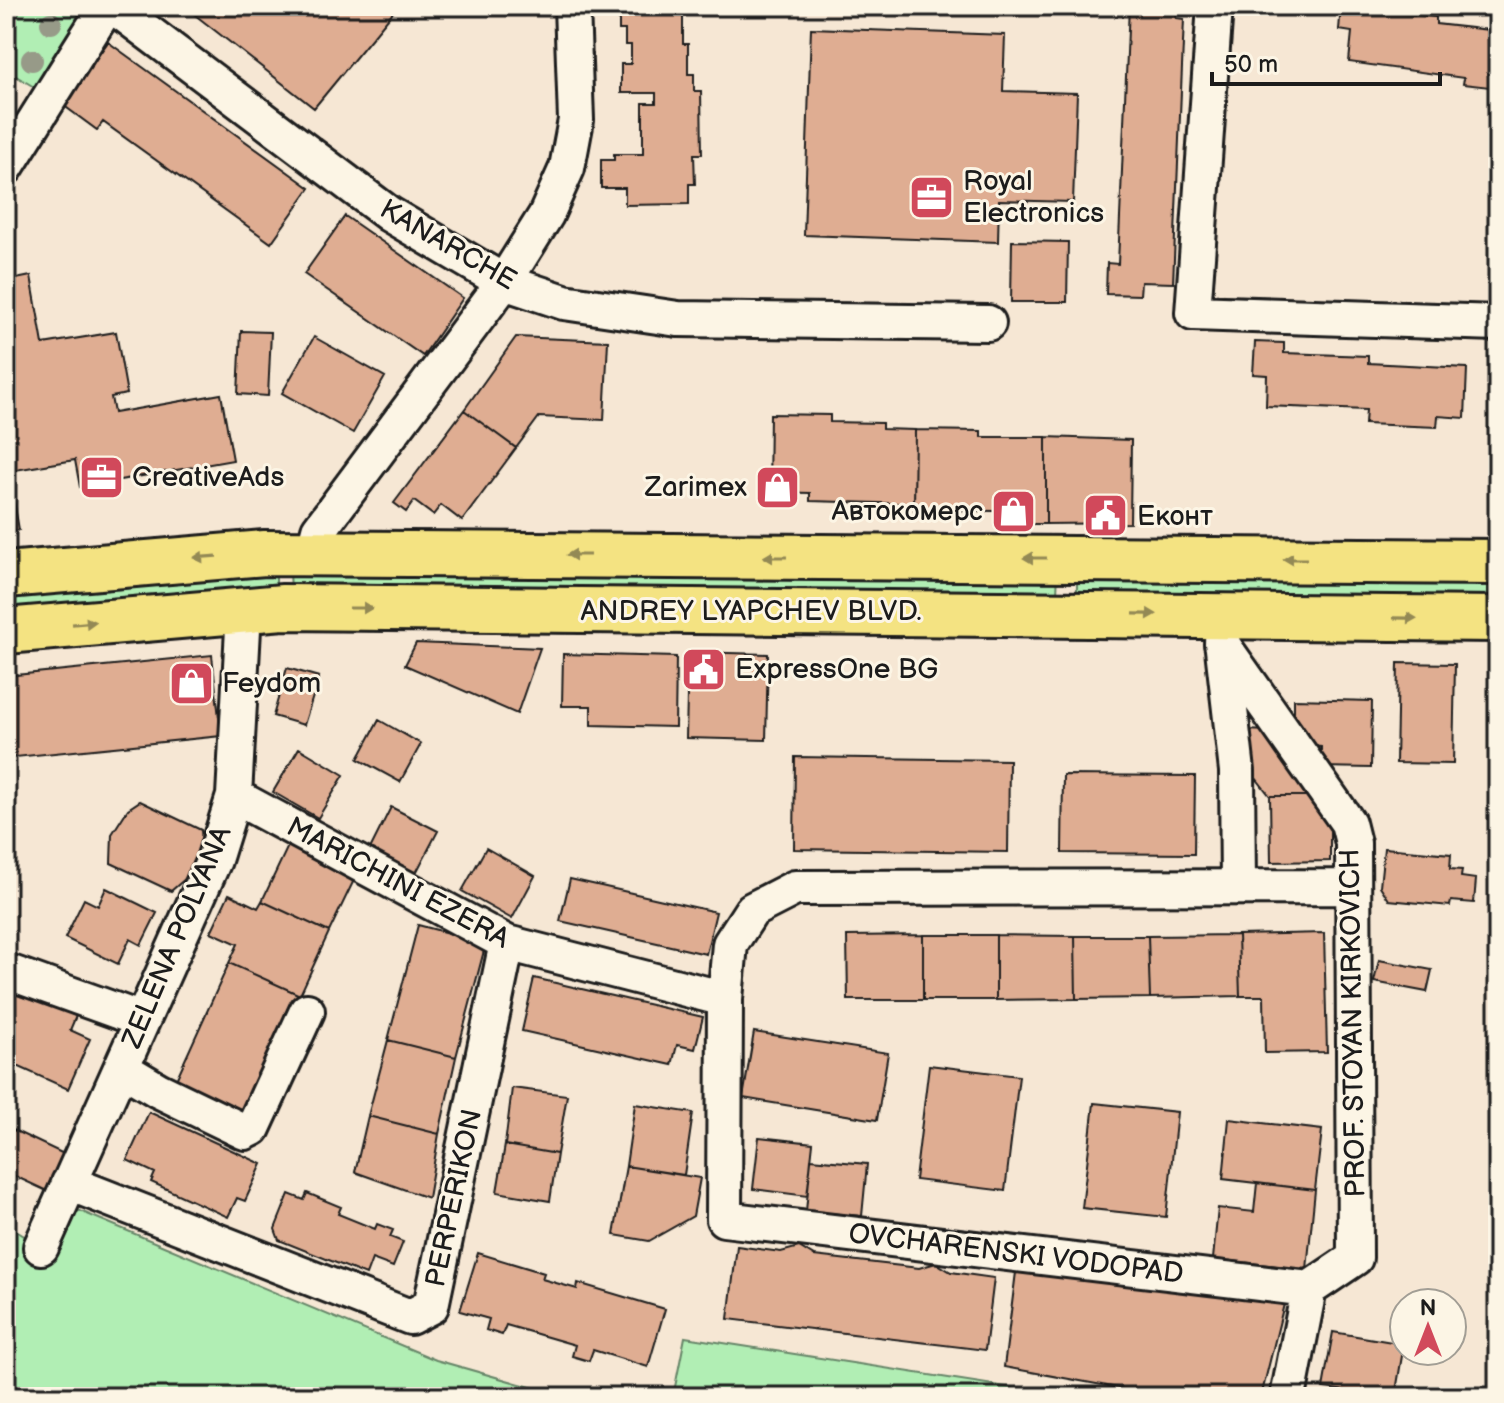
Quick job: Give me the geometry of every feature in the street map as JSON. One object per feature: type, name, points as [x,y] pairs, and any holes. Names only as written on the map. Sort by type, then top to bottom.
[{"type":"main road","name":"ANDREY LYAPCHEV BLVD.","points":[[6,575],[211,556],[313,553],[1498,562]]},
{"type":"main road","name":"ANDREY LYAPCHEV BLVD.","points":[[6,631],[283,607],[1223,630],[1498,619]]},
{"type":"street","points":[[6,167],[107,6]]},
{"type":"street","name":"KANARCHE","points":[[113,6],[389,214],[504,282],[564,302],[678,319],[988,323]]},
{"type":"street","points":[[313,553],[319,530],[504,282],[546,215],[567,168],[576,120],[572,6]]},
{"type":"street","points":[[1215,6],[1193,313],[1498,323]]},
{"type":"street","name":"ZELENA POLYANA","points":[[41,1247],[214,860],[234,796],[244,610]]},
{"type":"street","points":[[1223,630],[1237,771],[1238,887]]},
{"type":"street","name":"PROF. STOYAN KIRKOVICH","points":[[1223,630],[1348,823],[1353,843],[1355,1258],[1309,1289]]},
{"type":"street","name":"MARICHINI EZERA","points":[[234,796],[507,943],[725,999]]},
{"type":"street","points":[[725,999],[730,944],[737,932],[752,910],[795,888],[1353,887]]},
{"type":"street","name":"PERPERIKON","points":[[69,1183],[410,1317],[431,1306],[507,943]]},
{"type":"street","points":[[6,971],[142,1020]]},
{"type":"street","name":"OVCHARENSKI VODOPAD","points":[[725,999],[724,1219],[1309,1289]]},
{"type":"street","points":[[121,1068],[158,1090],[245,1132],[253,1128],[307,1011]]},
{"type":"street","points":[[1288,1397],[1309,1289]]},
{"type":"green space","points":[[6,6],[75,6],[91,17],[44,93],[6,70]]},
{"type":"green space","points":[[290,572],[1058,574],[1057,593],[291,590]]},
{"type":"green space","points":[[276,573],[276,591],[6,613],[6,595]]},
{"type":"green space","points":[[1077,574],[1498,581],[1498,598],[1077,593]]},
{"type":"green space","points":[[61,1203],[436,1360],[566,1397],[6,1397],[6,1225],[41,1246]]},
{"type":"green space","points":[[685,1337],[1071,1397],[673,1397]]},
{"type":"building","points":[[195,6],[398,6],[314,108],[190,11]]},
{"type":"building","points":[[619,6],[690,6],[690,11],[683,11],[683,44],[688,44],[688,74],[694,74],[694,91],[701,91],[702,154],[694,154],[695,184],[689,184],[689,204],[625,205],[625,188],[601,188],[601,160],[614,160],[614,154],[643,154],[643,103],[656,103],[656,93],[621,93],[621,64],[631,64],[631,45],[625,45],[625,30],[619,30]]},
{"type":"building","points":[[1129,6],[1177,6],[1176,18],[1184,19],[1173,283],[1141,282],[1140,295],[1106,294],[1107,263],[1118,264]]},
{"type":"building","points":[[1341,6],[1374,6],[1374,10],[1436,17],[1436,24],[1498,31],[1498,88],[1463,84],[1464,78],[1349,62],[1352,32],[1339,30]]},
{"type":"building","points":[[811,28],[1005,35],[1003,91],[1077,93],[1073,202],[999,200],[998,242],[804,235]]},
{"type":"building","points":[[108,42],[310,188],[271,243],[103,122],[97,130],[63,105]]},
{"type":"building","points":[[345,216],[463,298],[423,356],[304,274]]},
{"type":"building","points":[[1012,241],[1068,242],[1067,302],[1011,302]]},
{"type":"building","points":[[31,276],[43,344],[116,332],[127,394],[111,397],[114,413],[221,394],[233,460],[80,487],[75,460],[9,471],[19,530],[6,532],[6,281]]},
{"type":"building","points":[[241,331],[271,332],[268,396],[238,394]]},
{"type":"building","points":[[314,337],[385,377],[353,433],[282,393]]},
{"type":"building","points":[[516,337],[608,341],[604,420],[539,417],[516,448],[464,410]]},
{"type":"building","points":[[1255,342],[1284,343],[1284,353],[1368,356],[1368,363],[1467,368],[1465,418],[1438,416],[1437,427],[1365,424],[1366,410],[1266,406],[1267,375],[1253,374]]},
{"type":"building","points":[[464,410],[516,448],[462,521],[441,505],[433,515],[414,501],[406,512],[394,503]]},
{"type":"building","points":[[770,414],[830,415],[830,422],[882,423],[882,429],[915,430],[914,504],[810,501],[810,493],[769,492]]},
{"type":"building","points":[[915,430],[981,431],[981,437],[1046,437],[1046,524],[995,524],[995,511],[914,510]]},
{"type":"building","points":[[1046,437],[1131,440],[1130,523],[1046,524]]},
{"type":"building","points":[[416,643],[540,648],[517,714],[405,665]]},
{"type":"building","points":[[688,652],[768,654],[766,740],[686,738]]},
{"type":"building","points":[[563,654],[676,657],[675,727],[591,725],[591,706],[562,706]]},
{"type":"building","points":[[212,655],[221,736],[6,758],[6,676]]},
{"type":"building","points":[[1398,663],[1455,664],[1453,764],[1396,763]]},
{"type":"building","points":[[287,668],[319,677],[304,725],[273,716]]},
{"type":"building","points":[[1294,699],[1372,701],[1371,768],[1321,767],[1321,747],[1308,746],[1308,732],[1294,732]]},
{"type":"building","points":[[379,720],[421,744],[400,782],[358,759]]},
{"type":"building","points":[[1246,730],[1269,731],[1312,796],[1270,796],[1245,764]]},
{"type":"building","points":[[299,748],[344,775],[318,818],[273,792]]},
{"type":"building","points":[[795,757],[1009,760],[1008,852],[794,849]]},
{"type":"building","points":[[1063,775],[1195,776],[1194,854],[1062,853]]},
{"type":"building","points":[[1270,796],[1312,796],[1330,817],[1330,861],[1271,862]]},
{"type":"building","points":[[140,801],[201,830],[202,844],[193,872],[171,891],[111,863],[112,834],[128,809]]},
{"type":"building","points":[[391,807],[438,831],[416,873],[370,849]]},
{"type":"building","points":[[288,846],[355,878],[329,932],[262,901]]},
{"type":"building","points":[[486,848],[535,876],[512,919],[462,891]]},
{"type":"building","points":[[1384,848],[1451,854],[1450,869],[1462,870],[1461,877],[1476,879],[1474,903],[1451,901],[1450,906],[1389,900],[1380,886]]},
{"type":"building","points":[[570,879],[716,912],[706,954],[560,921]]},
{"type":"building","points":[[106,888],[157,913],[141,945],[130,939],[118,964],[65,938],[84,899],[98,906]]},
{"type":"building","points":[[229,894],[258,908],[262,901],[329,932],[300,995],[229,963],[238,944],[211,932]]},
{"type":"building","points":[[418,925],[486,943],[456,1057],[388,1040]]},
{"type":"building","points":[[1324,933],[1327,1052],[1265,1053],[1264,996],[1240,996],[1238,935]]},
{"type":"building","points":[[923,935],[996,935],[996,1000],[923,1000]]},
{"type":"building","points":[[923,935],[923,1000],[848,1000],[847,936]]},
{"type":"building","points":[[996,935],[1075,936],[1076,999],[996,1000]]},
{"type":"building","points":[[1238,935],[1240,996],[1150,998],[1148,936]]},
{"type":"building","points":[[1075,936],[1148,936],[1150,998],[1076,999]]},
{"type":"building","points":[[1379,960],[1432,970],[1427,992],[1374,982]]},
{"type":"building","points":[[229,963],[300,995],[242,1125],[170,1093]]},
{"type":"building","points":[[534,978],[703,1017],[695,1049],[677,1045],[672,1065],[522,1031]]},
{"type":"building","points":[[14,988],[76,1016],[70,1030],[90,1039],[68,1089],[6,1061],[16,1039],[6,1034],[6,1005]]},
{"type":"building","points":[[754,1032],[888,1053],[877,1120],[743,1098]]},
{"type":"building","points":[[388,1040],[456,1057],[439,1134],[368,1116]]},
{"type":"building","points":[[929,1065],[1019,1076],[1005,1191],[915,1180]]},
{"type":"building","points":[[512,1088],[567,1095],[557,1154],[505,1145]]},
{"type":"building","points":[[1094,1103],[1177,1112],[1166,1217],[1082,1208]]},
{"type":"building","points":[[635,1104],[693,1113],[684,1175],[626,1166]]},
{"type":"building","points":[[149,1112],[262,1164],[245,1201],[237,1198],[228,1217],[151,1182],[155,1173],[127,1160]]},
{"type":"building","points":[[368,1116],[439,1134],[428,1198],[355,1172]]},
{"type":"building","points":[[1229,1119],[1322,1130],[1315,1190],[1223,1179]]},
{"type":"building","points":[[7,1127],[66,1155],[49,1192],[6,1172]]},
{"type":"building","points":[[759,1137],[813,1143],[807,1196],[753,1189]]},
{"type":"building","points":[[505,1145],[557,1154],[550,1201],[497,1192]]},
{"type":"building","points":[[811,1159],[867,1164],[862,1216],[806,1211]]},
{"type":"building","points":[[626,1166],[700,1178],[693,1216],[649,1241],[614,1235]]},
{"type":"building","points":[[1257,1183],[1315,1190],[1307,1269],[1213,1259],[1218,1208],[1254,1212]]},
{"type":"building","points":[[307,1193],[341,1207],[338,1214],[375,1229],[377,1224],[393,1230],[390,1237],[403,1242],[393,1267],[372,1259],[366,1275],[279,1240],[275,1229],[289,1194],[304,1200]]},
{"type":"building","points":[[737,1246],[781,1252],[799,1247],[814,1256],[919,1268],[936,1263],[951,1272],[994,1278],[985,1350],[728,1319]]},
{"type":"building","points":[[478,1253],[544,1273],[542,1279],[577,1289],[578,1283],[665,1309],[648,1367],[593,1350],[589,1361],[572,1356],[575,1345],[506,1325],[502,1335],[486,1330],[489,1319],[460,1311]]},
{"type":"building","points":[[1016,1272],[1284,1304],[1261,1397],[1167,1397],[1004,1367]]},
{"type":"building","points":[[1333,1332],[1388,1341],[1388,1367],[1400,1367],[1395,1397],[1323,1388]]},
{"type":"place","name":"Royal Electronics","points":[[932,197]]},
{"type":"place","name":"CreativeAds","points":[[101,477]]},
{"type":"place","name":"Zarimex","points":[[778,487]]},
{"type":"place","name":"Автокомерс","points":[[1014,511]]},
{"type":"place","name":"Еконт","points":[[1106,516]]},
{"type":"place","name":"ExpressOne BG","points":[[704,669]]},
{"type":"place","name":"Feydom","points":[[191,683]]}]
